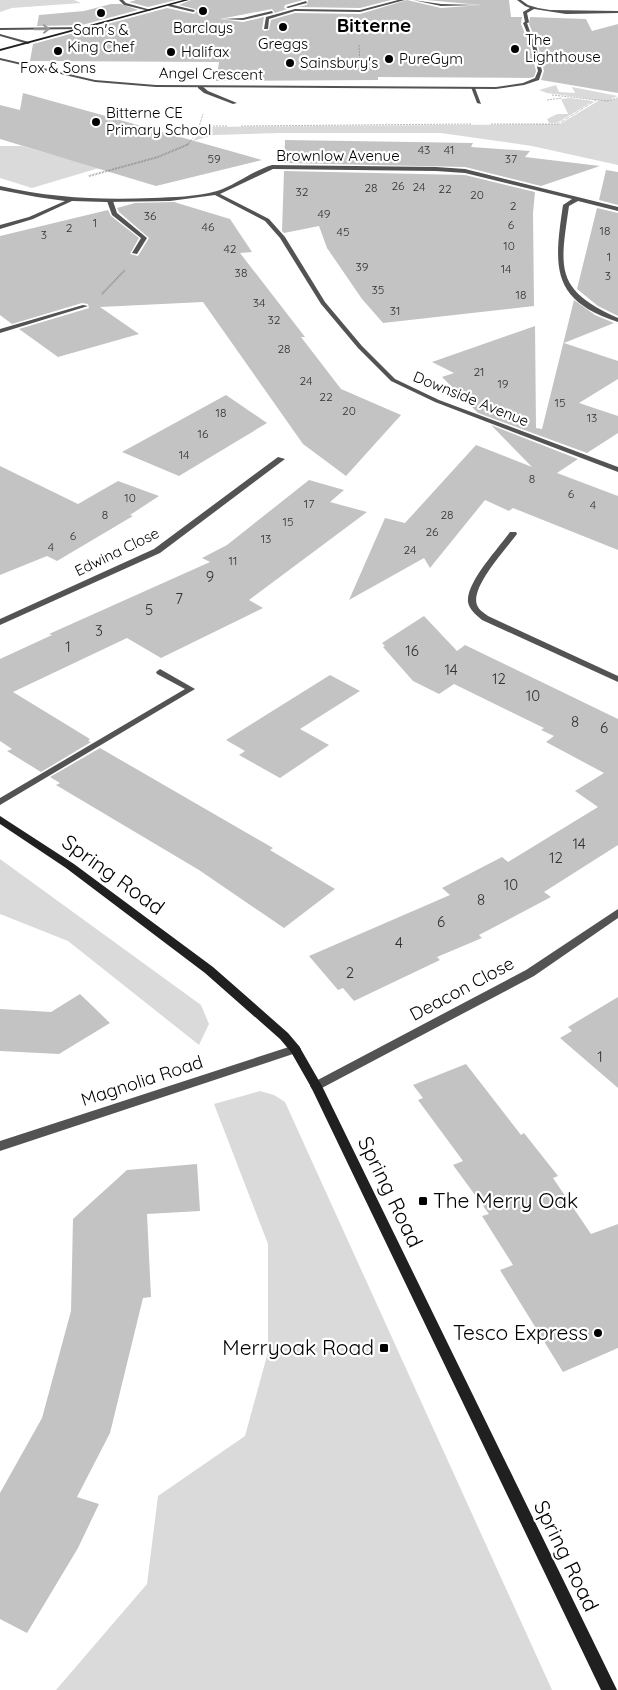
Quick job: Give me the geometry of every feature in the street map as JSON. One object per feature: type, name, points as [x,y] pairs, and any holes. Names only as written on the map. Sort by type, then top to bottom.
[{"type":"street","points":[[121,0],[125,4],[149,10]]},
{"type":"street","points":[[0,50],[187,0]]},
{"type":"street","points":[[266,29],[267,18],[295,10],[360,11],[403,0]]},
{"type":"street","points":[[415,0],[441,4],[477,5]]},
{"type":"street","points":[[519,0],[524,5],[534,8],[560,11],[618,12]]},
{"type":"street","points":[[224,19],[251,18],[306,2]]},
{"type":"street","points":[[169,5],[193,11]]},
{"type":"street","name":"Angel Crescent","points":[[0,59],[95,81],[156,86],[473,88],[513,86],[537,79],[540,70],[534,45],[525,23],[527,22],[525,12],[534,8]]},
{"type":"street","points":[[0,29],[83,28]]},
{"type":"street","points":[[0,35],[28,42]]},
{"type":"street","points":[[200,87],[206,92],[235,103]]},
{"type":"street","points":[[473,88],[479,102]]},
{"type":"street","name":"Brownlow Avenue","points":[[0,188],[39,198],[70,201],[183,198],[215,193],[258,171],[272,167],[436,169],[465,171],[618,209]]},
{"type":"street","name":"Downside Avenue","points":[[215,193],[267,220],[282,237],[323,303],[360,347],[393,380],[437,401],[618,470]]},
{"type":"street","points":[[577,199],[566,205],[559,254],[564,280],[573,294],[589,308],[618,320]]},
{"type":"street","points":[[0,227],[31,218],[70,201]]},
{"type":"street","points":[[110,201],[114,214],[144,238],[135,253]]},
{"type":"street","points":[[0,331],[85,306]]},
{"type":"street","name":"Edwina Close","points":[[1,620],[157,551],[281,459]]},
{"type":"street","points":[[513,534],[474,588],[472,601],[476,611],[485,618],[618,679]]},
{"type":"street","points":[[0,802],[191,689],[160,672]]},
{"type":"street","name":"Spring Road","points":[[0,820],[70,866],[209,970],[284,1036],[295,1049],[316,1086],[609,1690]]},
{"type":"street","name":"Deacon Close","points":[[316,1086],[530,973],[618,913]]},
{"type":"street","name":"Magnolia Road","points":[[0,1146],[295,1049]]},
{"type":"path","points":[[546,94],[607,101],[618,98]]},
{"type":"path","points":[[543,102],[548,99],[571,98]]},
{"type":"path","points":[[489,124],[558,124],[596,100]]},
{"type":"path","points":[[83,178],[154,159],[190,144],[201,126],[203,110]]},
{"type":"path","points":[[241,126],[479,124]]},
{"type":"path","points":[[201,126],[231,126]]},
{"type":"path","points":[[85,306],[121,277],[135,253]]},
{"type":"shaded area","points":[[0,0],[74,0],[81,3],[12,8],[0,12]]},
{"type":"shaded area","points":[[556,85],[559,92],[575,93],[572,87],[618,96],[606,101],[547,93],[539,90]]},
{"type":"shaded area","points":[[570,98],[593,101],[557,123],[549,123],[547,119],[557,114],[568,114],[561,99]]},
{"type":"shaded area","points":[[618,99],[618,165],[532,146],[441,133],[214,135],[192,141],[208,127],[560,124],[598,101]]},
{"type":"shaded area","points":[[0,146],[22,146],[99,168],[32,188],[0,178]]},
{"type":"shaded area","points":[[0,859],[201,1005],[209,1024],[199,1045],[68,941],[0,914]]},
{"type":"shaded area","points":[[260,1091],[274,1095],[285,1102],[552,1690],[56,1690],[147,1584],[158,1496],[245,1436],[268,1352],[268,1244],[214,1104]]},
{"type":"building","points":[[136,0],[176,0],[148,7],[129,2]]},
{"type":"building","points":[[191,0],[303,0],[285,5],[284,8],[287,9],[275,13],[272,9],[220,19],[243,22],[264,17],[262,29],[264,31],[269,30],[271,20],[295,13],[360,14],[407,0],[441,8],[481,5],[426,0],[509,0],[511,17],[522,17],[521,24],[530,46],[536,71],[534,77],[529,78],[378,77],[378,80],[216,81],[219,62],[30,61],[33,44],[167,8],[194,14],[197,11],[195,9],[179,5]]},
{"type":"building","points":[[308,0],[391,0],[360,8],[298,7],[307,5]]},
{"type":"building","points":[[111,4],[121,4],[138,10],[82,25],[37,26],[39,15],[84,11]]},
{"type":"building","points":[[530,17],[586,19],[592,31],[618,24],[618,93],[541,80],[544,71],[538,45],[529,24]]},
{"type":"building","points":[[23,93],[262,160],[156,186],[0,139],[0,105],[20,110]]},
{"type":"building","points":[[285,140],[473,143],[471,147],[530,151],[525,157],[600,166],[541,186],[465,167],[284,163]]},
{"type":"building","points":[[606,170],[618,172],[618,205],[599,200]]},
{"type":"building","points":[[284,171],[465,175],[535,192],[533,213],[534,306],[383,323],[362,299],[327,248],[319,226],[284,233],[282,231]]},
{"type":"building","points":[[174,202],[230,219],[252,252],[240,253],[305,337],[301,337],[341,389],[401,415],[346,476],[303,444],[203,302],[100,307],[139,334],[58,357],[19,329],[89,308],[88,304],[82,303],[12,324],[0,315],[0,236],[108,210],[111,216],[139,238],[130,254],[138,256],[149,238],[119,212],[117,208],[135,203]]},
{"type":"building","points":[[597,208],[618,213],[618,316],[598,306],[577,289]]},
{"type":"building","points":[[574,300],[595,315],[614,323],[564,343],[618,361],[618,379],[579,403],[618,416],[618,433],[587,453],[478,413],[442,377],[454,373],[432,362],[535,326],[536,428],[542,429]]},
{"type":"building","points":[[226,395],[267,423],[179,476],[122,452]]},
{"type":"building","points":[[491,425],[578,459],[557,473],[618,496],[618,550],[513,508],[509,511],[485,500],[430,568],[424,558],[349,600],[385,518],[405,523],[476,445],[532,467]]},
{"type":"building","points":[[0,466],[78,504],[118,481],[159,496],[130,515],[133,516],[57,561],[47,556],[0,575]]},
{"type":"building","points":[[309,480],[344,490],[330,502],[367,512],[249,600],[263,608],[161,658],[127,638],[13,692],[90,739],[88,741],[91,742],[41,772],[7,751],[12,749],[0,741],[0,659],[52,635],[49,634],[210,562],[202,558],[227,545]]},
{"type":"building","points":[[424,616],[457,651],[465,645],[618,719],[618,845],[544,892],[551,897],[479,935],[482,938],[437,957],[440,960],[354,1001],[343,988],[338,990],[309,956],[450,895],[442,888],[502,857],[508,862],[598,807],[575,791],[604,773],[546,742],[554,736],[541,730],[544,728],[454,684],[439,694],[413,681],[383,647],[385,646],[382,643]]},
{"type":"building","points":[[330,675],[360,691],[300,729],[329,745],[280,778],[239,755],[245,751],[226,740]]},
{"type":"building","points":[[100,748],[273,848],[270,850],[335,889],[284,928],[199,870],[56,785],[60,783],[50,777]]},
{"type":"building","points":[[80,994],[110,1023],[59,1054],[0,1051],[0,1009],[51,1012]]},
{"type":"building","points":[[618,997],[618,1088],[560,1038],[572,1031],[568,1027]]},
{"type":"building","points":[[466,1064],[521,1135],[524,1133],[558,1176],[553,1178],[591,1234],[618,1224],[618,1348],[563,1372],[500,1270],[513,1265],[482,1216],[489,1214],[453,1165],[463,1161],[418,1100],[423,1098],[413,1085]]},
{"type":"building","points":[[197,1164],[200,1211],[147,1214],[151,1297],[143,1298],[110,1433],[77,1497],[99,1504],[78,1548],[27,1633],[0,1619],[0,1493],[42,1418],[71,1311],[73,1219],[127,1170]]},
{"type":"place","name":"Barclays","points":[[203,11]]},
{"type":"place","name":"Sam's & King Chef","points":[[101,13]]},
{"type":"place","name":"Greggs","points":[[283,27]]},
{"type":"place","name":"The Lighthouse","points":[[515,49]]},
{"type":"place","name":"Fox & Sons","points":[[58,51]]},
{"type":"place","name":"Halifax","points":[[171,52]]},
{"type":"place","name":"PureGym","points":[[389,59]]},
{"type":"place","name":"Sainsbury's","points":[[290,63]]},
{"type":"place","name":"Bitterne CE Primary School","points":[[96,122]]},
{"type":"place","name":"The Merry Oak","points":[[423,1201]]},
{"type":"place","name":"Tesco Express","points":[[598,1333]]},
{"type":"place","name":"Merryoak Road","points":[[384,1348]]},
{"type":"district","name":"Bitterne","points":[[374,25]]}]
